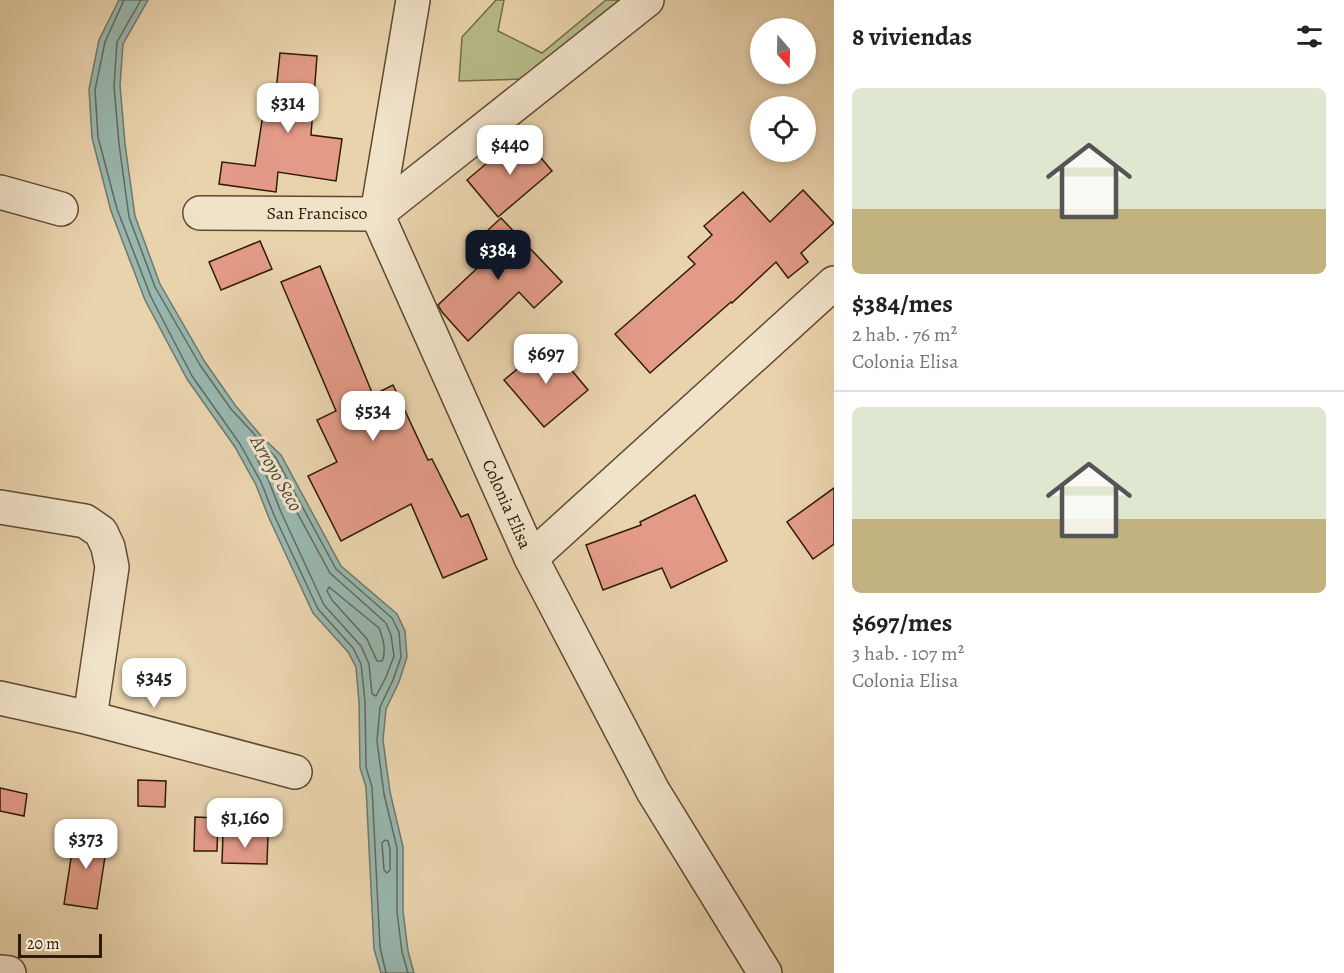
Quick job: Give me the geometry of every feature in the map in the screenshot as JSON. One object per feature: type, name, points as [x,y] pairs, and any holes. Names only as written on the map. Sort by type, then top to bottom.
[{"type":"street","points":[[377,214],[413,0]]},
{"type":"street","name":"San Francisco","points":[[200,213],[377,214],[647,0]]},
{"type":"street","points":[[0,192],[61,209]]},
{"type":"street","name":"Colonia Elisa","points":[[377,214],[531,558],[652,791],[765,973]]},
{"type":"street","points":[[531,558],[834,283]]},
{"type":"street","points":[[0,507],[85,521],[101,532],[108,547],[112,567],[90,718]]},
{"type":"street","points":[[0,698],[90,718],[295,772]]},
{"type":"street","points":[[0,972],[9,973]]},
{"type":"green space","points":[[496,0],[504,0],[498,31],[542,53],[606,0],[647,0],[556,78],[459,81],[462,37]]},
{"type":"water","name":"Arroyo Seco","points":[[119,0],[148,0],[123,44],[120,85],[135,216],[160,284],[205,362],[235,405],[281,455],[341,566],[397,614],[405,631],[407,657],[399,682],[386,709],[383,740],[390,792],[403,847],[403,911],[408,951],[414,973],[381,973],[374,949],[366,787],[360,768],[356,667],[348,652],[313,613],[256,485],[235,447],[187,379],[145,300],[111,211],[92,138],[89,89],[99,40]]},
{"type":"building","points":[[280,53],[317,56],[311,135],[342,139],[336,181],[278,172],[276,192],[219,184],[222,162],[255,166],[264,108],[274,110]]},
{"type":"building","points":[[521,134],[552,171],[498,217],[467,180]]},
{"type":"building","points":[[803,190],[834,223],[801,253],[808,262],[788,278],[776,262],[650,373],[615,334],[695,264],[688,257],[712,235],[704,226],[743,192],[770,222]]},
{"type":"building","points":[[501,218],[562,282],[534,308],[519,292],[468,341],[438,305],[487,259],[473,244]]},
{"type":"building","points":[[260,241],[272,269],[221,290],[209,262]]},
{"type":"building","points":[[320,266],[373,395],[393,385],[428,460],[432,459],[461,517],[468,514],[487,559],[443,578],[411,504],[341,541],[308,476],[337,462],[317,420],[336,411],[281,282]]},
{"type":"building","points":[[549,343],[588,390],[544,427],[504,380]]},
{"type":"building","points":[[834,488],[834,544],[813,559],[787,522]]},
{"type":"building","points":[[695,495],[727,561],[671,588],[662,568],[603,590],[586,545],[641,525],[640,522]]},
{"type":"building","points":[[138,780],[166,781],[165,807],[138,806]]},
{"type":"building","points":[[0,788],[27,794],[24,816],[0,811]]},
{"type":"building","points":[[195,817],[218,818],[217,851],[194,851]]},
{"type":"building","points":[[75,832],[108,837],[97,909],[64,904]]},
{"type":"building","points":[[223,834],[268,835],[267,864],[222,863]]}]
